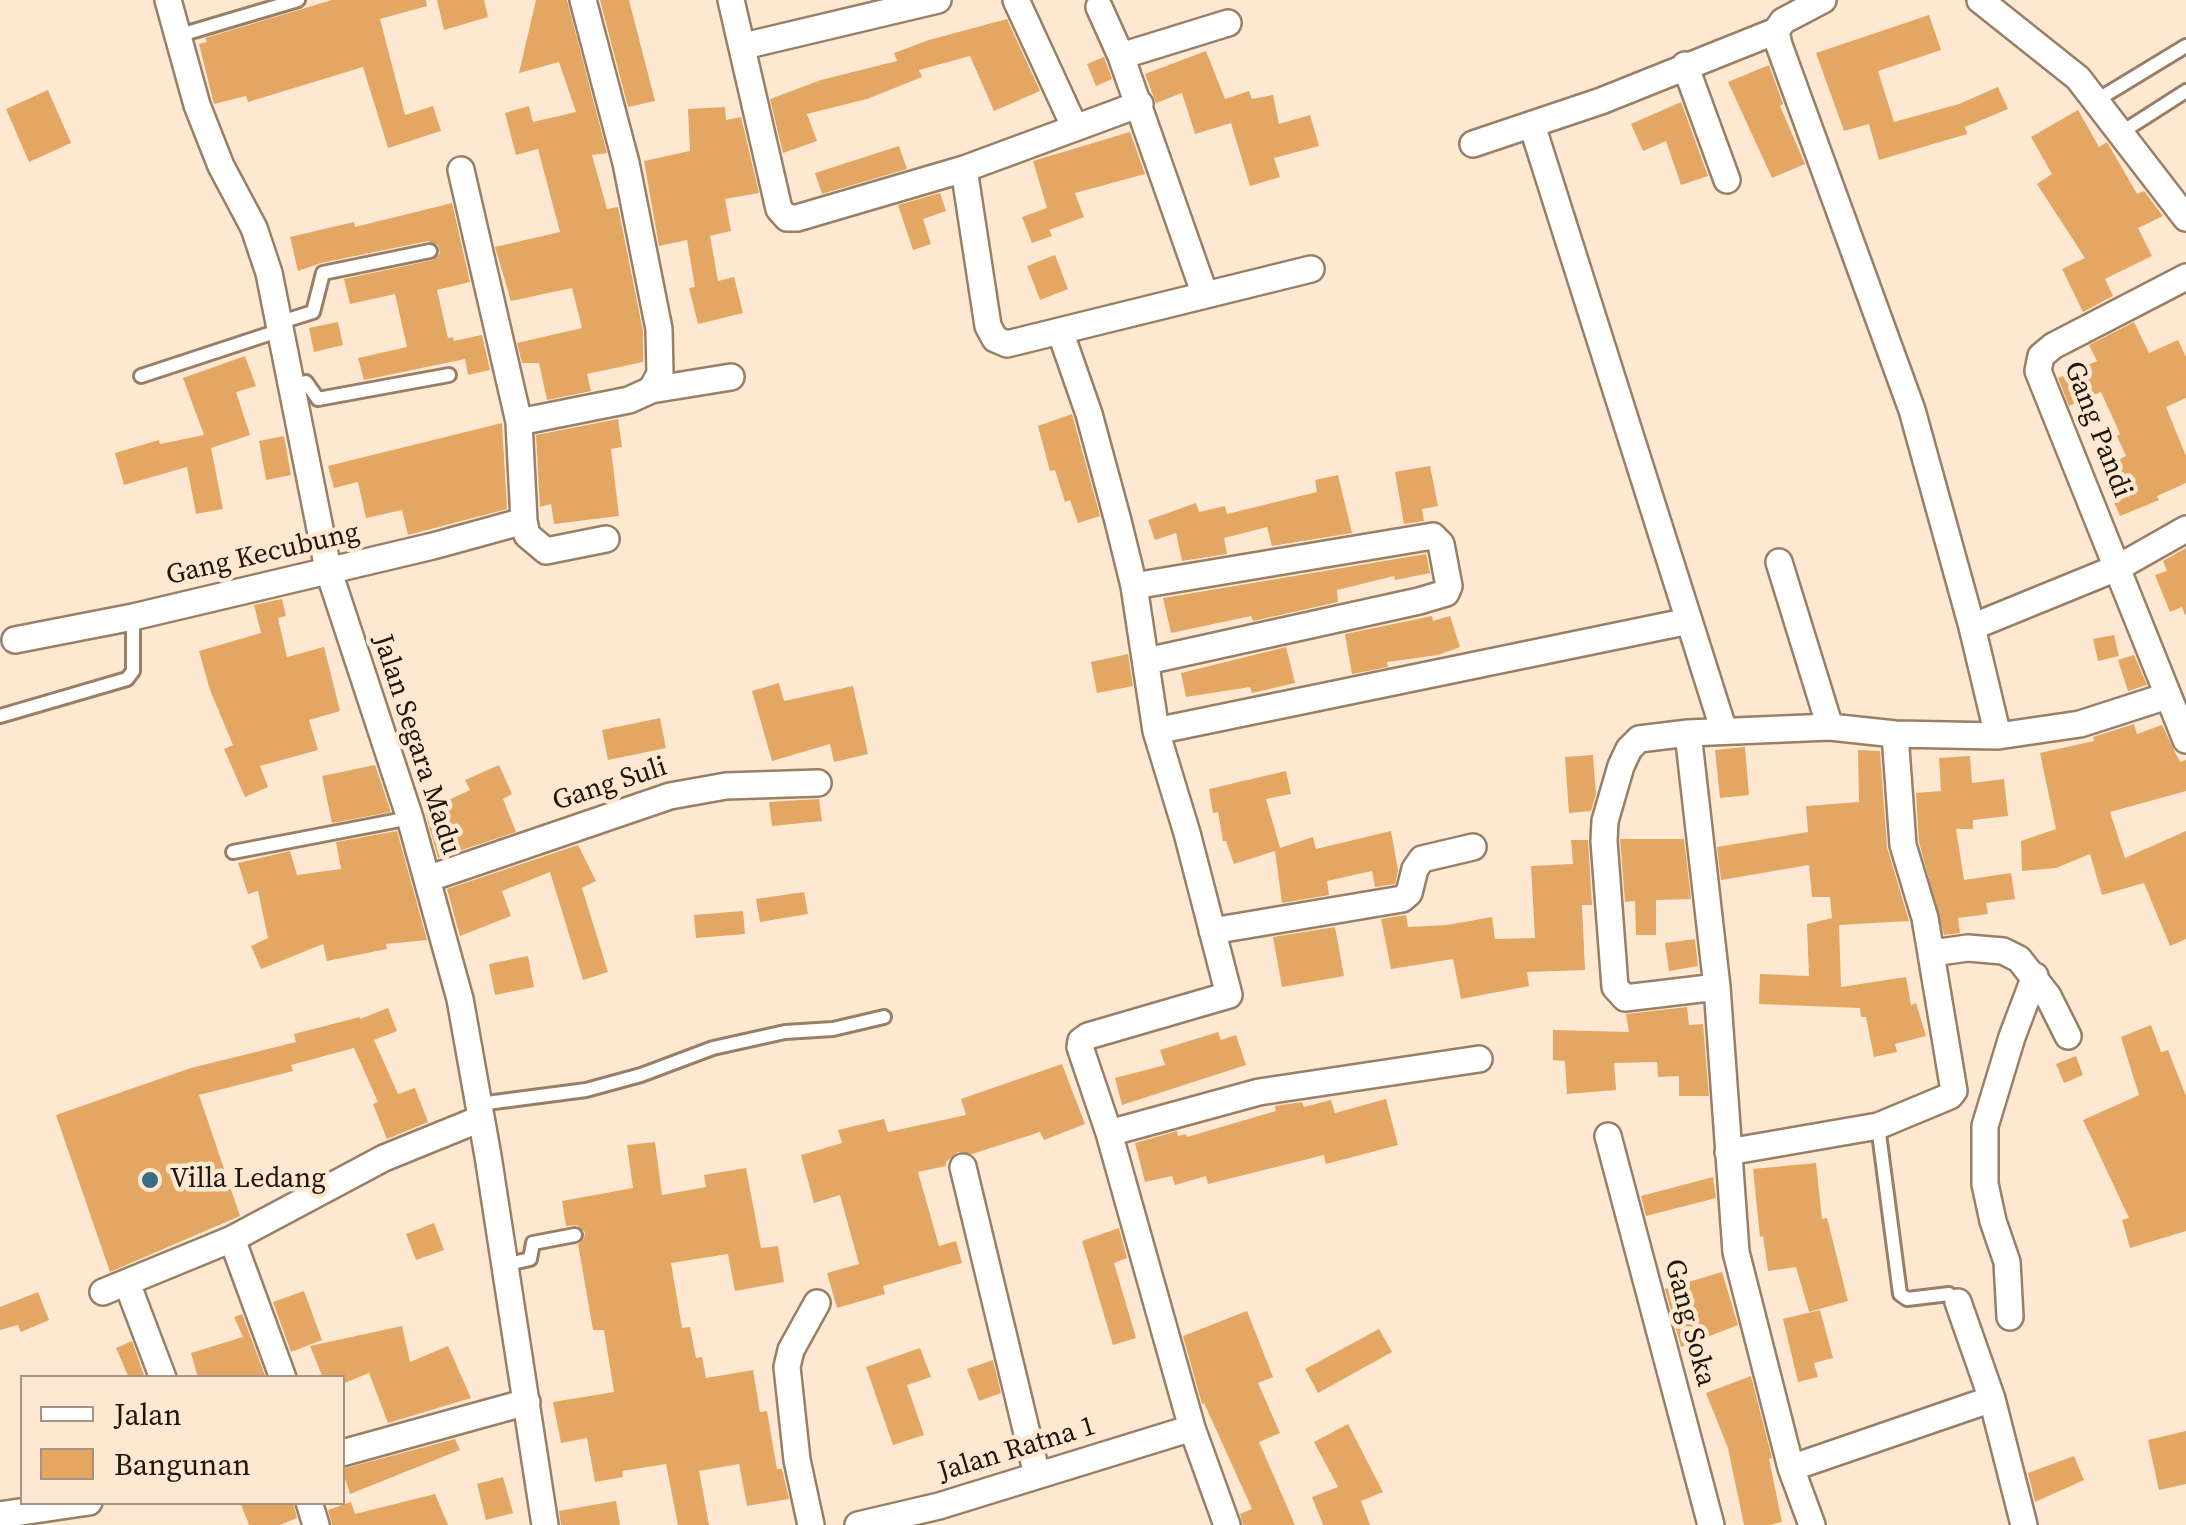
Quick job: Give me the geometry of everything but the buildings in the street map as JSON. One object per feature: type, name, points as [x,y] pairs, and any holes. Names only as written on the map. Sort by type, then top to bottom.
[{"type":"street","name":"Jalan Segara Madu","points":[[168,0],[204,124],[261,248],[282,326],[328,570],[410,818],[460,999],[544,1525]]},
{"type":"street","points":[[584,0],[626,164],[660,330],[660,374],[651,390]]},
{"type":"street","points":[[732,0],[779,209],[786,218],[964,169],[1140,104]]},
{"type":"street","points":[[744,46],[877,7],[938,0]]},
{"type":"street","points":[[1016,0],[1074,128]]},
{"type":"street","points":[[1474,144],[1601,101],[1776,31],[1783,21],[1823,0]]},
{"type":"street","points":[[1980,0],[2065,67],[2097,100],[2186,218]]},
{"type":"street","points":[[1099,7],[1140,104],[1205,296]]},
{"type":"street","points":[[1121,56],[1228,22]]},
{"type":"street","points":[[1776,31],[1912,410],[1998,736]]},
{"type":"street","points":[[1685,65],[1727,180]]},
{"type":"street","points":[[1532,126],[1724,731]]},
{"type":"street","points":[[964,169],[988,326],[995,339],[1007,344],[1312,269]]},
{"type":"street","points":[[461,170],[519,422],[524,521],[532,541],[546,551],[606,539]]},
{"type":"street","name":"Gang Pandi","points":[[2119,566],[2039,378],[2039,362],[2053,346],[2186,277]]},
{"type":"street","points":[[1060,331],[1097,442],[1134,586],[1156,731],[1229,995],[1088,1036],[1080,1043],[1080,1051],[1109,1133],[1192,1428],[1227,1525]]},
{"type":"street","points":[[519,422],[629,400],[651,390],[731,377]]},
{"type":"street","name":"Gang Kecubung","points":[[15,640],[132,616],[524,521]]},
{"type":"street","points":[[1972,627],[2119,566],[2186,529]]},
{"type":"street","points":[[1134,586],[1433,536],[1441,544],[1449,586],[1446,593],[1419,601],[1147,661]]},
{"type":"street","points":[[1779,562],[1830,726]]},
{"type":"street","points":[[2119,566],[2186,740]]},
{"type":"street","points":[[1156,731],[1689,622]]},
{"type":"street","points":[[1717,987],[1625,998],[1614,981],[1604,842],[1612,792],[1634,742],[1688,732],[1830,726],[1895,734],[1998,736],[2080,724],[2167,696]]},
{"type":"street","points":[[1688,732],[1717,987],[1736,1252],[1791,1468],[1812,1525]]},
{"type":"street","points":[[1728,1152],[1878,1126],[1954,1092],[1925,918],[1903,845],[1895,734]]},
{"type":"street","name":"Gang Suli","points":[[427,878],[670,796],[726,786],[818,783]]},
{"type":"street","points":[[1212,931],[1402,899],[1409,893],[1414,869],[1422,859],[1473,847]]},
{"type":"street","points":[[1932,953],[1968,948],[2002,951],[2020,959],[2036,976],[2068,1036]]},
{"type":"street","points":[[2010,1317],[2007,1262],[1985,1184],[1985,1126],[2012,1037],[2036,976]]},
{"type":"street","points":[[1109,1133],[1259,1092],[1479,1059]]},
{"type":"street","points":[[162,1375],[115,1288],[232,1240],[384,1158],[480,1112]]},
{"type":"street","name":"Gang Soka","points":[[1608,1136],[1711,1525]]},
{"type":"street","points":[[963,1168],[1036,1475]]},
{"type":"street","points":[[232,1240],[283,1375]]},
{"type":"street","points":[[1958,1302],[1992,1399],[2024,1525]]},
{"type":"street","points":[[811,1525],[797,1460],[786,1367],[791,1350],[818,1303]]},
{"type":"street","points":[[1791,1468],[1992,1399]]},
{"type":"street","points":[[345,1451],[526,1402]]},
{"type":"street","name":"Jalan Ratna 1","points":[[858,1525],[939,1506],[1192,1428]]},
{"type":"street","points":[[0,1516],[70,1505]]},
{"type":"lane","points":[[177,36],[298,0]]},
{"type":"lane","points":[[2097,100],[2186,46]]},
{"type":"lane","points":[[2122,132],[2186,91]]},
{"type":"lane","points":[[141,376],[313,312],[323,273],[430,251]]},
{"type":"lane","points":[[293,384],[306,382],[318,400],[448,375]]},
{"type":"lane","points":[[0,716],[127,680],[132,671],[132,616]]},
{"type":"lane","points":[[234,852],[410,818]]},
{"type":"lane","points":[[480,1112],[586,1090],[713,1048],[884,1017]]},
{"type":"lane","points":[[1878,1126],[1900,1294],[1907,1299],[1949,1294],[1958,1302]]},
{"type":"lane","points":[[504,1266],[530,1258],[533,1243],[574,1235]]},
{"type":"place","name":"Villa Ledang","points":[[150,1180]]}]
